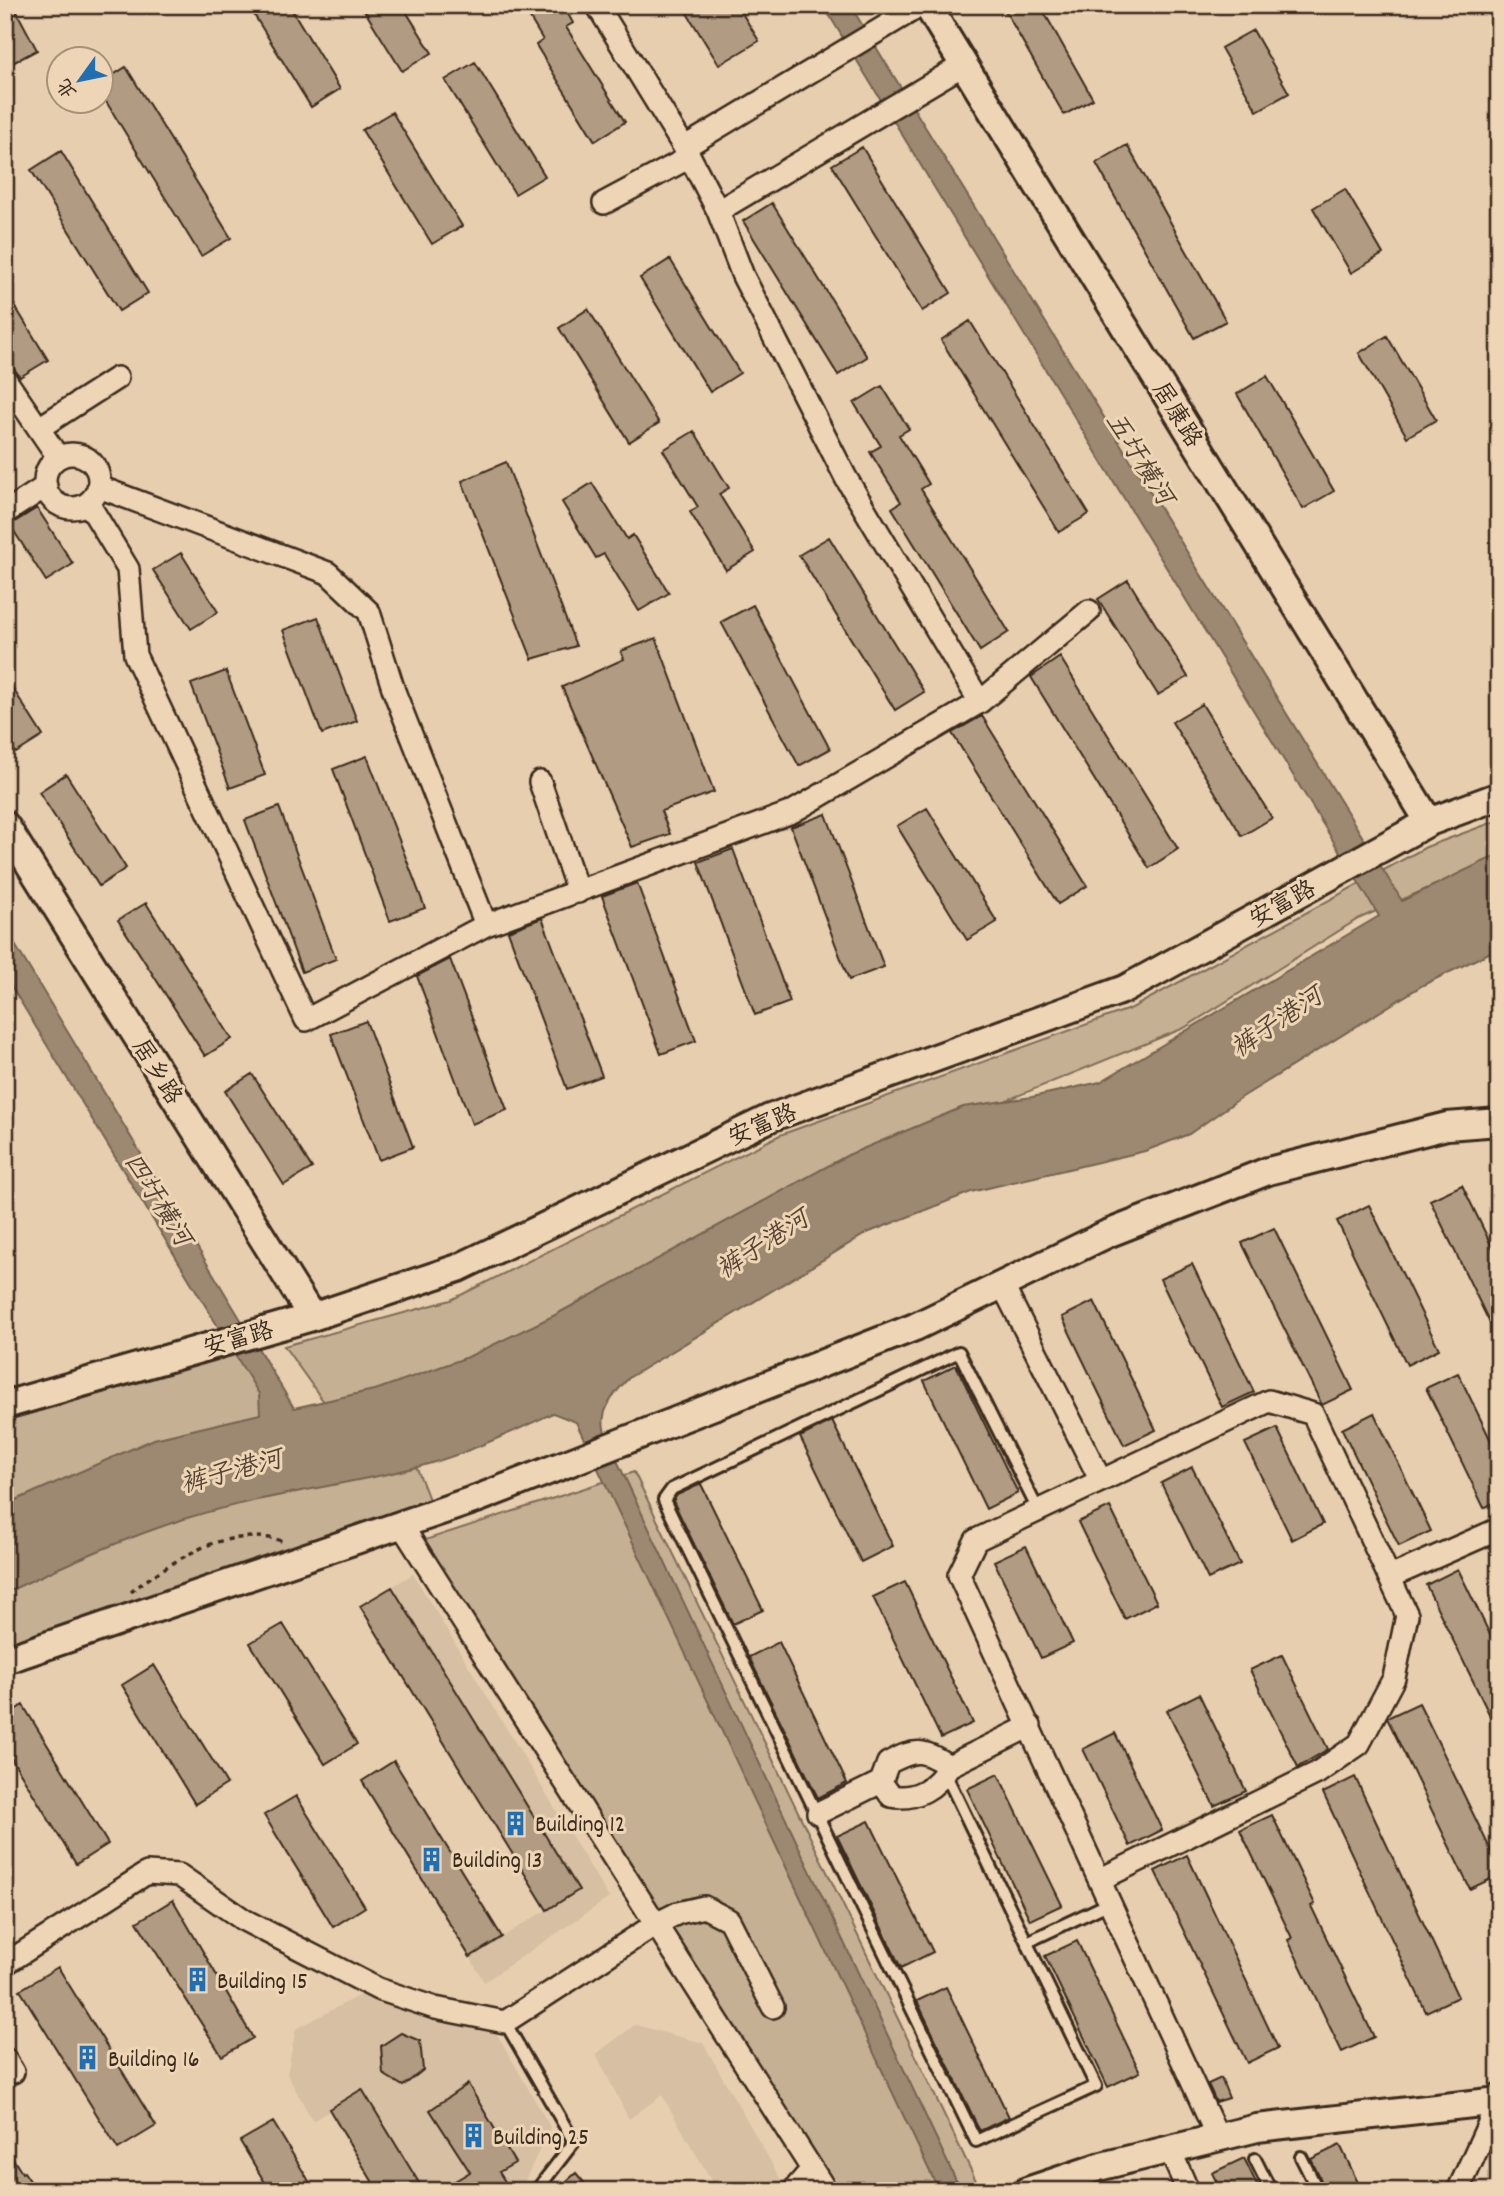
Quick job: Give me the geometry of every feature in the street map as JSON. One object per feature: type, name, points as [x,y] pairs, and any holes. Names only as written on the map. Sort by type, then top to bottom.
[{"type":"street","points":[[597,5],[687,152],[718,211],[743,276],[846,478],[980,702]]},
{"type":"street","points":[[604,203],[921,5]]},
{"type":"street","name":"居康路","points":[[927,5],[1429,822]]},
{"type":"street","points":[[718,211],[963,65]]},
{"type":"street","points":[[39,428],[117,378]]},
{"type":"street","points":[[5,379],[58,457]]},
{"type":"street","points":[[486,925],[394,691],[369,612],[328,573],[93,495],[71,508],[63,506],[55,502],[46,486],[48,470],[58,457],[67,454],[85,456],[97,469],[93,495],[128,569],[135,655],[306,1020],[486,925],[792,812],[980,702],[1089,611]]},
{"type":"street","points":[[5,513],[46,486]]},
{"type":"street","points":[[540,782],[578,892]]},
{"type":"street","name":"安富路","points":[[5,1405],[312,1317],[458,1268],[770,1118],[1125,989],[1429,822],[1499,796]]},
{"type":"street","name":"居乡路","points":[[5,825],[312,1317]]},
{"type":"street","points":[[5,1660],[402,1527],[586,1457],[915,1327],[1107,1234],[1268,1171],[1447,1126],[1499,1122]]},
{"type":"street","points":[[1002,1284],[1101,1480]]},
{"type":"street","points":[[1101,1879],[1317,1773],[1359,1744],[1394,1678],[1407,1615],[1313,1414],[1269,1401],[976,1539],[959,1575],[1219,2138]]},
{"type":"street","points":[[402,1527],[826,2191]]},
{"type":"street","points":[[1390,1577],[1499,1529]]},
{"type":"street","points":[[881,1782],[891,1796],[905,1799],[938,1784],[947,1770],[1030,1726]]},
{"type":"street","points":[[818,1813],[881,1782],[888,1763],[911,1751],[929,1753],[947,1770]]},
{"type":"street","points":[[5,1964],[147,1873],[179,1875],[244,1920],[378,1989],[435,2008],[505,2022],[656,1924],[678,1913],[704,1907],[729,1920],[773,2007]]},
{"type":"street","points":[[1027,2191],[1102,2166],[1257,2128],[1498,2099]]},
{"type":"street","points":[[1458,2191],[1498,2099]]},
{"type":"street","points":[[1170,2150],[1188,2191]]},
{"type":"street","points":[[793,2191],[812,2169]]},
{"type":"lane","points":[[947,1770],[1096,2086],[976,2141],[664,1500],[671,1489],[959,1352],[1038,1510]]},
{"type":"lane","points":[[1027,1942],[1112,1902]]},
{"type":"lane","points":[[505,2022],[574,2142],[536,2191]]},
{"type":"lane","points":[[1301,2157],[1318,2191]]},
{"type":"lane","points":[[1255,2159],[1271,2191]]},
{"type":"shaded area","points":[[1499,820],[1499,857],[1358,919],[1184,1028],[919,1136],[550,1342],[332,1413],[284,1346],[451,1300],[780,1135],[1132,1008],[1426,847]]},
{"type":"shaded area","points":[[246,1352],[289,1424],[5,1516],[5,1421]]},
{"type":"shaded area","points":[[410,1450],[431,1505],[5,1647],[5,1582],[159,1514]]},
{"type":"shaded area","points":[[634,1472],[981,2191],[839,2191],[673,1943],[422,1541]]},
{"type":"shaded area","points":[[413,1574],[609,1898],[484,1982],[470,1957],[578,1890],[392,1587]]},
{"type":"shaded area","points":[[364,1993],[434,2020],[497,2034],[550,2127],[520,2191],[511,2191],[499,2172],[514,2163],[467,2084],[430,2110],[470,2172],[438,2191],[424,2191],[362,2089],[313,2121],[287,2074],[296,2029]]},
{"type":"shaded area","points":[[635,2025],[703,2043],[781,2180],[773,2191],[717,2191],[662,2095],[629,2119],[596,2054]]},
{"type":"water","points":[[823,5],[850,5],[1402,901],[1499,854],[1499,948],[1423,985],[1239,1099],[1189,1134],[1145,1151],[971,1192],[867,1233],[630,1377],[608,1405],[604,1427],[612,1451],[961,2191],[939,2191],[576,1422],[553,1413],[443,1460],[187,1518],[140,1534],[5,1593],[5,1505],[154,1439],[260,1414],[259,1394],[5,976],[5,928],[294,1408],[378,1389],[468,1357],[555,1315],[848,1155],[963,1107],[1032,1097],[1100,1082],[1379,916]]},
{"type":"building","points":[[5,5],[13,5],[37,50],[5,67]]},
{"type":"building","points":[[248,5],[289,5],[340,89],[311,107]]},
{"type":"building","points":[[361,5],[402,5],[432,53],[402,71]]},
{"type":"building","points":[[522,5],[563,5],[573,23],[566,27],[625,122],[595,141],[536,45],[543,40]]},
{"type":"building","points":[[682,5],[737,5],[759,41],[719,65]]},
{"type":"building","points":[[1002,5],[1040,5],[1093,99],[1064,115]]},
{"type":"building","points":[[1253,30],[1289,93],[1257,111],[1221,48]]},
{"type":"building","points":[[475,62],[545,176],[515,194],[445,80]]},
{"type":"building","points":[[126,67],[231,238],[201,256],[115,116],[116,73]]},
{"type":"building","points":[[392,112],[462,226],[432,244],[362,130]]},
{"type":"building","points":[[1127,145],[1226,321],[1194,338],[1096,163]]},
{"type":"building","points":[[862,147],[951,293],[922,311],[832,165]]},
{"type":"building","points":[[61,151],[148,293],[119,311],[31,170]]},
{"type":"building","points":[[1345,189],[1383,254],[1351,273],[1313,208]]},
{"type":"building","points":[[772,203],[867,357],[838,375],[743,221]]},
{"type":"building","points":[[670,259],[740,373],[710,392],[640,278]]},
{"type":"building","points":[[5,290],[48,360],[20,377],[5,356]]},
{"type":"building","points":[[588,309],[659,423],[629,442],[559,328]]},
{"type":"building","points":[[970,321],[1089,514],[1059,532],[941,340]]},
{"type":"building","points":[[1387,336],[1436,420],[1407,437],[1359,353]]},
{"type":"building","points":[[1267,376],[1334,491],[1303,509],[1237,394]]},
{"type":"building","points":[[882,386],[909,429],[899,435],[929,484],[921,489],[1009,632],[980,651],[892,508],[901,502],[870,452],[881,446],[854,403]]},
{"type":"building","points":[[694,431],[729,488],[719,494],[755,552],[726,570],[690,512],[698,507],[663,450]]},
{"type":"building","points":[[506,462],[576,646],[532,659],[462,481]]},
{"type":"building","points":[[592,483],[627,539],[633,535],[669,593],[639,611],[604,554],[596,558],[562,502]]},
{"type":"building","points":[[37,508],[73,564],[46,581],[10,525]]},
{"type":"building","points":[[829,537],[924,692],[895,710],[799,555]]},
{"type":"building","points":[[181,553],[218,612],[191,629],[153,570]]},
{"type":"building","points":[[1128,580],[1188,677],[1158,695],[1098,599]]},
{"type":"building","points":[[753,605],[830,749],[799,766],[721,622]]},
{"type":"building","points":[[318,617],[357,721],[322,734],[283,630]]},
{"type":"building","points":[[656,638],[714,792],[661,811],[670,834],[632,847],[562,687],[624,659],[621,651]]},
{"type":"building","points":[[1060,657],[1178,849],[1149,868],[1031,677]]},
{"type":"building","points":[[226,671],[265,775],[230,788],[191,684]]},
{"type":"building","points":[[5,676],[43,736],[16,753],[5,737]]},
{"type":"building","points":[[1202,704],[1272,818],[1242,836],[1172,722]]},
{"type":"building","points":[[982,716],[1087,886],[1058,904],[952,733]]},
{"type":"building","points":[[367,756],[425,908],[390,921],[333,769]]},
{"type":"building","points":[[66,774],[126,868],[99,886],[39,792]]},
{"type":"building","points":[[279,807],[336,959],[302,972],[245,820]]},
{"type":"building","points":[[927,808],[997,922],[967,940],[897,826]]},
{"type":"building","points":[[826,814],[884,967],[849,980],[791,827]]},
{"type":"building","points":[[733,849],[790,1002],[755,1015],[698,862]]},
{"type":"building","points":[[637,883],[696,1041],[661,1054],[602,896]]},
{"type":"building","points":[[146,903],[232,1039],[205,1056],[118,920]]},
{"type":"building","points":[[542,918],[602,1076],[567,1089],[508,931]]},
{"type":"building","points":[[450,959],[507,1110],[472,1124],[417,976]]},
{"type":"building","points":[[366,1021],[413,1147],[379,1160],[331,1034]]},
{"type":"building","points":[[252,1074],[312,1168],[284,1185],[225,1091]]},
{"type":"building","points":[[1462,1185],[1499,1261],[1499,1342],[1430,1200]]},
{"type":"building","points":[[1369,1205],[1439,1349],[1407,1365],[1337,1221]]},
{"type":"building","points":[[1274,1228],[1353,1390],[1322,1405],[1242,1243]]},
{"type":"building","points":[[1192,1264],[1254,1392],[1222,1407],[1160,1279]]},
{"type":"building","points":[[1094,1301],[1156,1430],[1124,1445],[1062,1317]]},
{"type":"building","points":[[956,1365],[1018,1493],[986,1509],[924,1381]]},
{"type":"building","points":[[1458,1373],[1499,1457],[1499,1500],[1484,1508],[1426,1388]]},
{"type":"building","points":[[1374,1413],[1431,1531],[1399,1546],[1342,1429]]},
{"type":"building","points":[[832,1421],[893,1546],[861,1562],[800,1437]]},
{"type":"building","points":[[1277,1428],[1323,1524],[1292,1540],[1245,1443]]},
{"type":"building","points":[[1192,1467],[1240,1564],[1208,1579],[1161,1483]]},
{"type":"building","points":[[701,1484],[763,1610],[733,1624],[673,1501],[677,1495]]},
{"type":"building","points":[[1110,1507],[1157,1603],[1125,1619],[1078,1522]]},
{"type":"building","points":[[1026,1546],[1073,1643],[1041,1658],[994,1561]]},
{"type":"building","points":[[1458,1569],[1499,1653],[1499,1734],[1426,1585]]},
{"type":"building","points":[[905,1582],[973,1723],[941,1738],[873,1597]]},
{"type":"building","points":[[392,1587],[579,1890],[547,1910],[360,1606]]},
{"type":"building","points":[[283,1624],[357,1744],[325,1764],[250,1643]]},
{"type":"building","points":[[779,1642],[847,1783],[818,1798],[749,1657]]},
{"type":"building","points":[[1282,1655],[1328,1749],[1298,1767],[1250,1670]]},
{"type":"building","points":[[154,1665],[227,1784],[195,1804],[122,1685]]},
{"type":"building","points":[[1199,1694],[1246,1791],[1214,1806],[1167,1710]]},
{"type":"building","points":[[1419,1703],[1499,1867],[1499,1875],[1470,1889],[1387,1718]]},
{"type":"building","points":[[23,1705],[108,1844],[76,1864],[5,1748],[5,1716]]},
{"type":"building","points":[[1115,1733],[1162,1830],[1130,1846],[1083,1749]]},
{"type":"building","name":"Building 13","points":[[394,1761],[502,1937],[470,1957],[362,1781]]},
{"type":"building","points":[[998,1774],[1062,1905],[1030,1920],[967,1789]]},
{"type":"building","points":[[1355,1777],[1458,1997],[1426,2012],[1323,1793]]},
{"type":"building","points":[[296,1796],[365,1907],[333,1927],[264,1815]]},
{"type":"building","points":[[1272,1815],[1315,1904],[1311,1906],[1374,2037],[1342,2052],[1288,1940],[1292,1938],[1240,1830]]},
{"type":"building","points":[[869,1821],[933,1952],[901,1968],[837,1836]]},
{"type":"building","points":[[1187,1855],[1278,2048],[1247,2063],[1155,1871]]},
{"type":"building","name":"Building 15","points":[[173,1900],[253,2038],[222,2056],[137,1922]]},
{"type":"building","points":[[1077,1941],[1140,2072],[1108,2087],[1045,1956]]},
{"type":"building","name":"Building 16","points":[[58,1967],[156,2126],[118,2149],[20,1990]]},
{"type":"building","points":[[946,1987],[1009,2117],[980,2131],[917,2001]]},
{"type":"building","points":[[401,2033],[420,2041],[423,2070],[403,2086],[383,2074],[381,2046]]},
{"type":"building","points":[[1221,2078],[1229,2098],[1216,2102],[1208,2084]]},
{"type":"building","name":"Building 25","points":[[468,2084],[515,2163],[499,2172],[511,2191],[438,2191],[470,2172],[430,2110]]},
{"type":"building","points":[[362,2089],[424,2191],[378,2191],[329,2109]]},
{"type":"building","points":[[273,2122],[315,2191],[270,2191],[240,2141]]},
{"type":"building","points":[[1340,2145],[1362,2191],[1326,2191],[1311,2159]]},
{"type":"building","points":[[5,2146],[22,2173],[24,2172],[37,2191],[5,2191]]},
{"type":"building","points":[[1244,2158],[1260,2191],[1221,2191],[1212,2173]]},
{"type":"building","points":[[576,2173],[591,2191],[555,2191]]},
{"type":"place","name":"Building 12","points":[[515,1823]]},
{"type":"place","name":"Building 13","points":[[432,1859]]},
{"type":"place","name":"Building 15","points":[[197,1980]]},
{"type":"place","name":"Building 16","points":[[88,2058]]},
{"type":"place","name":"Building 25","points":[[473,2136]]},
{"type":"water label","name":"五圩横河","points":[[1141,458]]},
{"type":"water label","name":"裤子港河","points":[[1276,1021]]},
{"type":"water label","name":"四圩横河","points":[[159,1199]]},
{"type":"water label","name":"裤子港河","points":[[762,1243]]},
{"type":"water label","name":"裤子港河","points":[[231,1470]]}]
